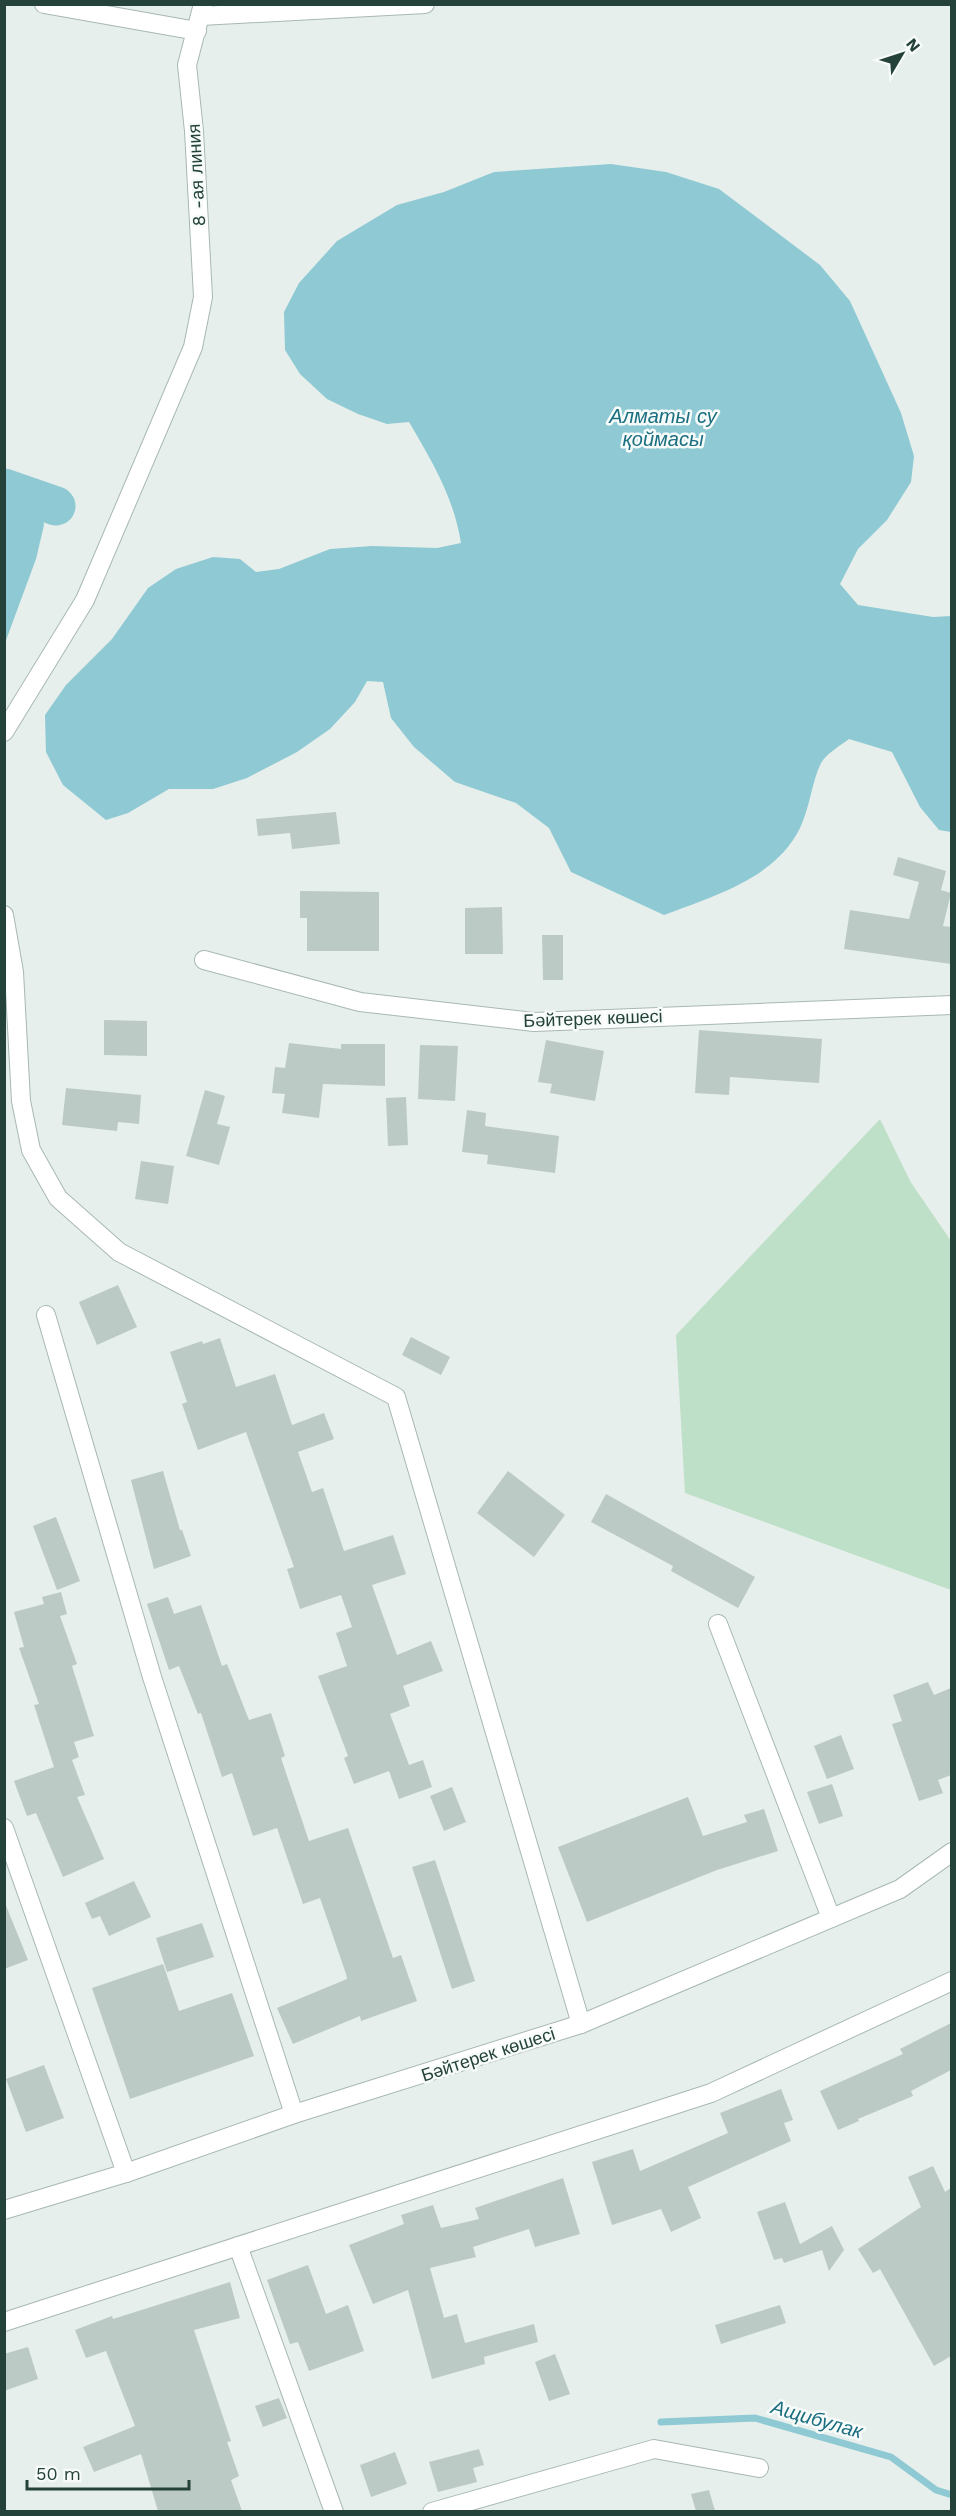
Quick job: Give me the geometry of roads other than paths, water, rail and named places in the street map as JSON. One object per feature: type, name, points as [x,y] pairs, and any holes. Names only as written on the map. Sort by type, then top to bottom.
[{"type":"street","points":[[44,4],[200,17],[425,4]]},
{"type":"street","name":"8 -ая линия","points":[[4,732],[85,600],[193,347],[202,297],[194,131],[187,65],[200,17]]},
{"type":"street","points":[[4,915],[14,972],[21,1101],[31,1150],[58,1198],[119,1252],[396,1397],[581,2024]]},
{"type":"street","name":"Бәйтерек көшесі","points":[[204,960],[360,1002],[534,1022],[951,1005]]},
{"type":"street","points":[[46,1316],[152,1677],[294,2114]]},
{"type":"street","points":[[718,1624],[831,1918]]},
{"type":"street","points":[[4,1828],[126,2173]]},
{"type":"street","name":"Бәйтерек көшесі","points":[[4,2210],[126,2173],[294,2114],[581,2024],[900,1889],[951,1852]]},
{"type":"street","points":[[4,2322],[711,2092],[951,1981]]},
{"type":"street","points":[[238,2247],[334,2511]]},
{"type":"street","points":[[432,2511],[654,2448],[759,2468]]},
{"type":"water","name":"Алматы су қоймасы","points":[[611,164],[666,172],[719,189],[820,265],[850,301],[901,413],[914,456],[911,482],[887,520],[858,549],[840,584],[858,605],[933,617],[951,616],[951,832],[939,830],[920,807],[892,752],[849,739],[821,763],[800,828],[789,846],[775,860],[741,884],[664,915],[571,872],[549,828],[516,803],[455,782],[414,747],[391,718],[383,682],[367,681],[355,702],[330,729],[297,752],[247,778],[213,789],[169,789],[128,813],[106,820],[63,785],[46,752],[45,715],[66,685],[112,639],[148,588],[176,569],[213,557],[240,559],[256,572],[279,569],[330,549],[372,546],[437,548],[461,543],[448,495],[409,422],[387,424],[358,414],[327,399],[300,374],[285,350],[284,312],[299,283],[337,241],[397,205],[444,192],[494,172]]},
{"type":"water","points":[[5,480],[39,499],[44,525],[36,559],[5,643]]},
{"type":"waterway","points":[[4,488],[56,506]]},
{"type":"waterway","name":"Ащибулак","points":[[661,2422],[755,2418],[891,2457],[936,2490],[952,2495]]}]
